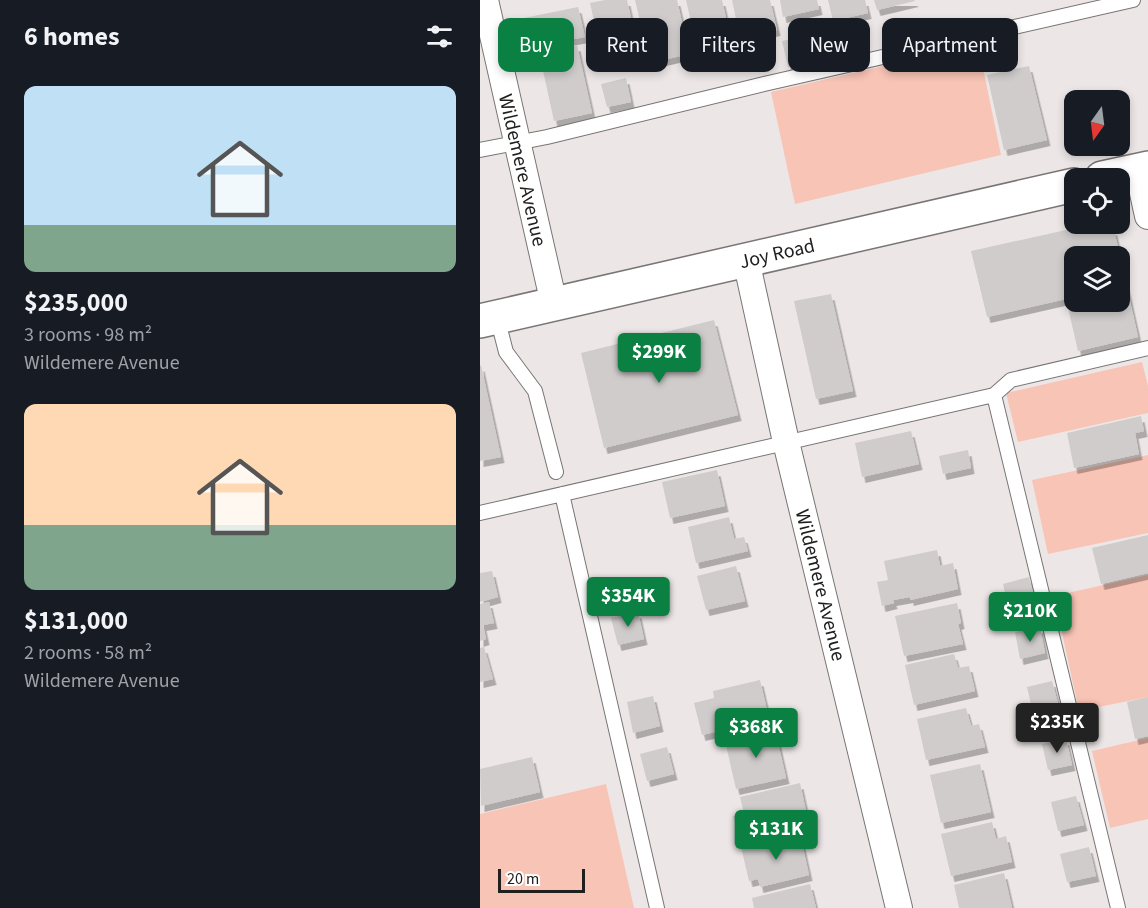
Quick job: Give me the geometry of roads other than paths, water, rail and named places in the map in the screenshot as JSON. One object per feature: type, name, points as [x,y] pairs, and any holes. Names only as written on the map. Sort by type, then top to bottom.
[{"type":"street","name":"Wildemere Avenue","points":[[485,0],[554,304]]},
{"type":"street","points":[[1143,169],[1148,216]]},
{"type":"street","name":"Joy Road","points":[[488,319],[1064,187]]},
{"type":"street","name":"Wildemere Avenue","points":[[746,260],[786,442],[899,908]]},
{"type":"lane","points":[[480,150],[547,137],[764,84],[1133,0]]},
{"type":"lane","points":[[488,319],[506,352],[535,391],[556,472]]},
{"type":"lane","points":[[480,513],[994,395],[1011,380],[1148,348]]},
{"type":"lane","points":[[994,395],[1118,908]]},
{"type":"lane","points":[[562,494],[657,908]]}]
